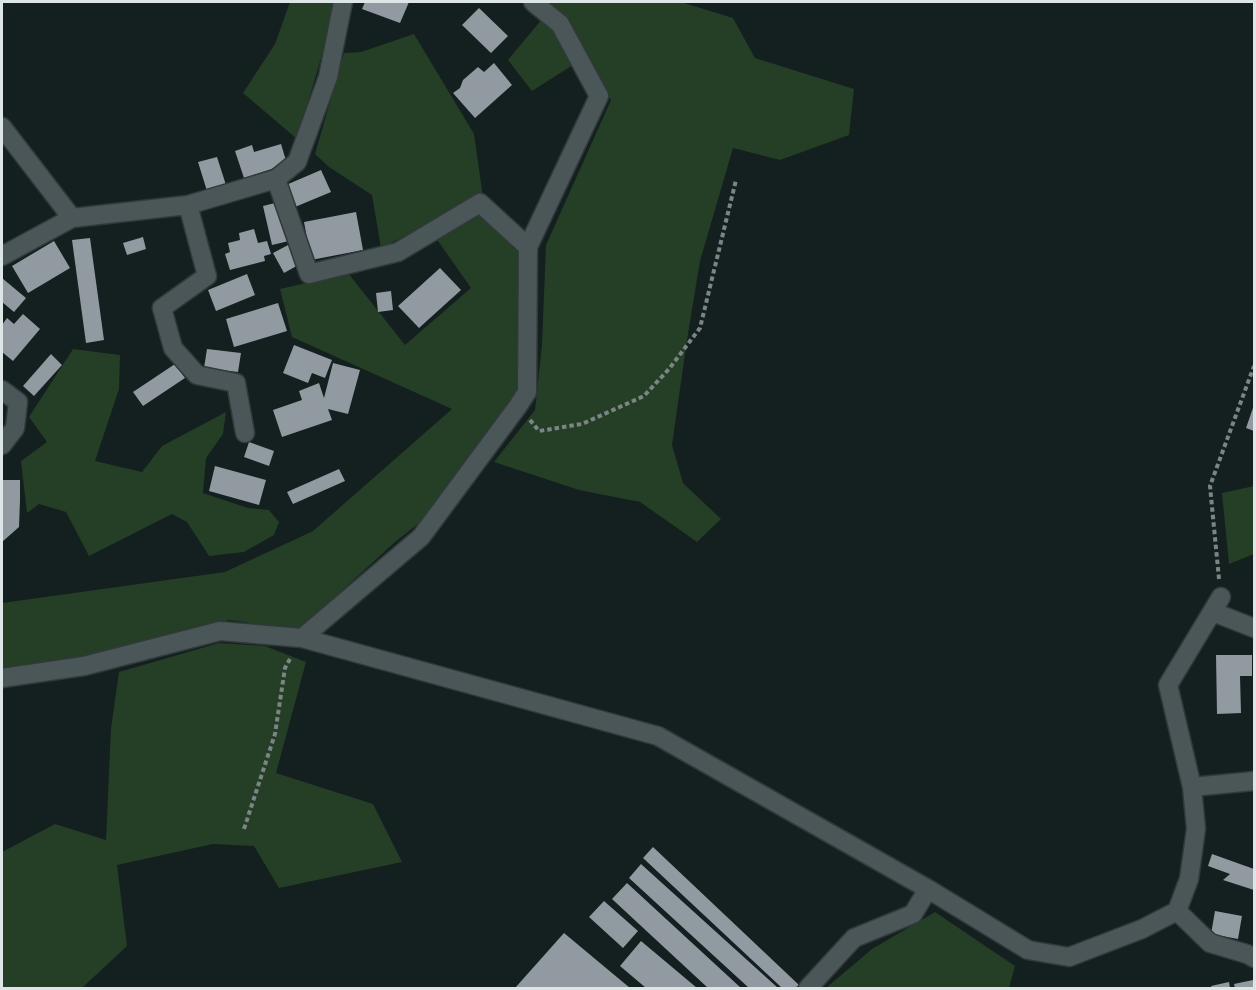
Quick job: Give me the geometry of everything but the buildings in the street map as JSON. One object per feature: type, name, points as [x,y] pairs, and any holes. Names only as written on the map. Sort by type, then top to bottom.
[{"type":"street","points":[[2,256],[72,218],[188,205],[276,179],[297,162],[328,77],[343,2]]},
{"type":"street","points":[[302,638],[421,537],[527,392],[528,247],[599,96],[560,24],[533,2]]},
{"type":"street","points":[[2,126],[72,218]]},
{"type":"street","points":[[276,179],[309,274],[398,252],[480,203],[528,247]]},
{"type":"street","points":[[188,205],[207,276],[162,308],[173,348],[197,375],[236,382],[245,433]]},
{"type":"street","points":[[2,390],[18,402],[15,429],[2,445]]},
{"type":"street","points":[[2,678],[84,666],[220,631],[302,638],[658,736],[928,889],[1028,951],[1069,957],[1142,929],[1176,911],[1189,879],[1196,829],[1192,787],[1168,685],[1217,605],[1254,628]]},
{"type":"street","points":[[1192,787],[1254,781]]},
{"type":"street","points":[[808,988],[854,938],[913,914],[928,889]]},
{"type":"street","points":[[1176,911],[1210,943],[1254,958]]},
{"type":"path","points":[[518,406],[539,431],[582,424],[644,396],[669,369],[700,328],[736,180]]},
{"type":"path","points":[[1217,605],[1210,486],[1254,366]]},
{"type":"path","points":[[244,829],[275,734],[285,668],[302,638]]},
{"type":"green space","points":[[290,2],[334,2],[325,45],[297,139],[243,93],[275,44]]},
{"type":"green space","points":[[547,2],[681,2],[733,18],[755,58],[854,89],[849,135],[780,160],[733,148],[700,261],[672,445],[683,483],[721,519],[697,542],[640,502],[579,490],[494,462],[535,410],[542,344],[546,245],[611,100]]},
{"type":"green space","points":[[542,19],[555,31],[573,65],[532,91],[508,60]]},
{"type":"green space","points":[[414,34],[474,134],[483,197],[381,248],[372,195],[329,167],[315,154],[344,53],[361,52]]},
{"type":"green space","points":[[478,213],[519,253],[517,394],[428,516],[395,542],[299,630],[229,620],[76,659],[2,669],[2,603],[225,572],[313,531],[452,409],[292,337],[280,289],[348,273],[405,345],[471,288],[436,238]]},
{"type":"green space","points":[[73,349],[120,355],[119,389],[95,461],[142,472],[162,446],[226,412],[223,434],[206,458],[203,493],[248,508],[269,510],[279,522],[274,535],[244,552],[209,556],[187,522],[172,514],[89,556],[66,512],[39,504],[27,513],[21,461],[47,442],[29,417]]},
{"type":"green space","points":[[1254,486],[1254,554],[1229,564],[1222,493]]},
{"type":"green space","points":[[219,643],[265,646],[306,662],[276,773],[373,804],[402,862],[279,888],[254,846],[213,844],[117,865],[127,946],[82,988],[2,988],[2,852],[55,824],[106,840],[111,728],[119,672]]},
{"type":"green space","points":[[935,912],[1015,966],[1009,988],[826,988],[872,949]]}]
